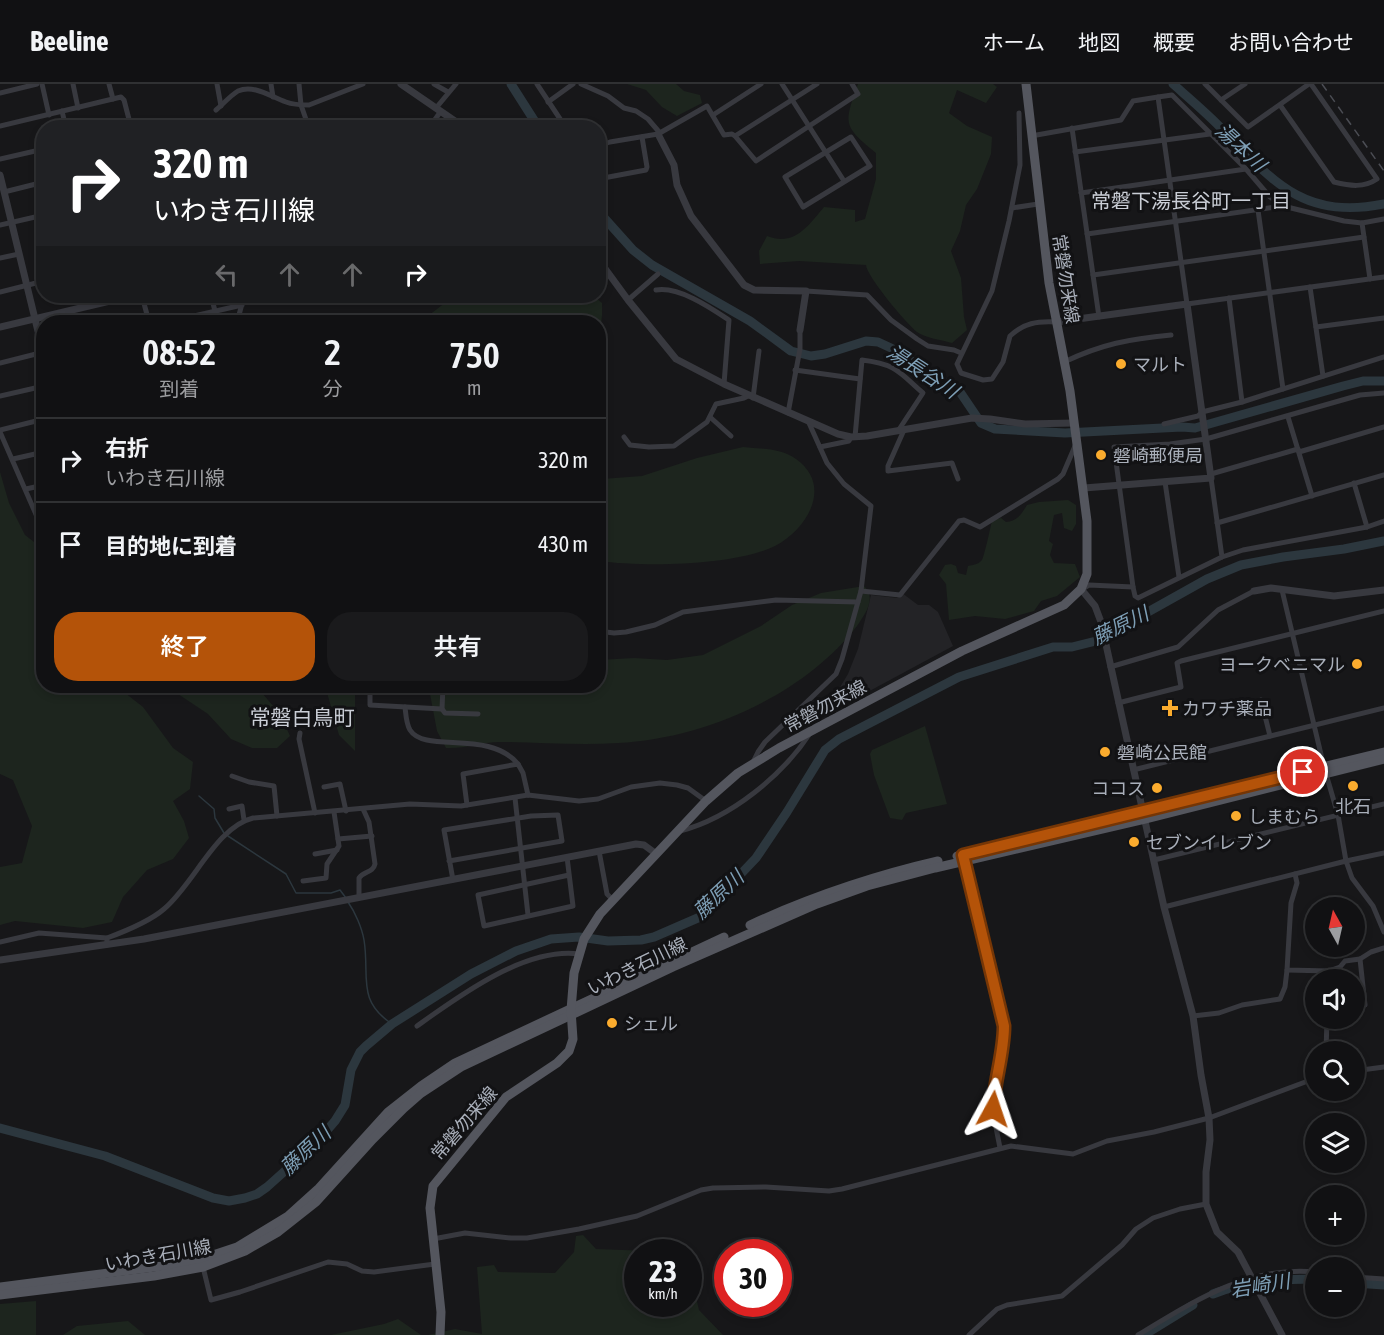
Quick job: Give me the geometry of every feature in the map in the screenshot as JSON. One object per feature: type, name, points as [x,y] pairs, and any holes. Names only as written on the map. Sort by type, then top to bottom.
[{"type":"main road","name":"常磐勿来線","points":[[441,1335],[441,1312],[430,1208],[433,1186],[506,1097],[557,1062],[569,1051],[573,1038],[571,1013],[574,973],[579,953],[590,927],[613,900],[655,853],[723,784],[753,762],[962,651],[1064,605],[1082,589],[1087,574],[1087,520],[1071,391],[1056,322],[1038,204],[1026,84]]},
{"type":"main road","name":"いわき石川線","points":[[0,1287],[178,1264],[201,1260],[237,1247],[288,1216],[319,1188],[369,1132],[421,1086],[470,1055],[571,1013],[793,913],[867,886],[964,858],[1325,770],[1384,752]]},
{"type":"main road","name":"いわき石川線","points":[[1325,770],[1384,759]]},
{"type":"main road","name":"いわき石川線","points":[[0,1295],[154,1276],[203,1267],[245,1251],[289,1225],[316,1202],[387,1124],[426,1090],[483,1056],[571,1013]]},
{"type":"street","points":[[0,93],[40,84],[49,115]]},
{"type":"street","points":[[73,84],[78,108]]},
{"type":"street","points":[[109,84],[112,99]]},
{"type":"street","points":[[217,84],[219,108],[244,86],[257,88],[292,105],[301,105],[318,102],[363,84]]},
{"type":"street","points":[[271,84],[273,97]]},
{"type":"street","points":[[299,84],[301,105],[306,120]]},
{"type":"street","points":[[401,84],[454,120]]},
{"type":"street","points":[[434,84],[448,92]]},
{"type":"street","points":[[433,120],[448,92],[456,84]]},
{"type":"street","points":[[537,84],[560,120]]},
{"type":"street","points":[[548,102],[573,84]]},
{"type":"street","points":[[581,84],[608,96],[624,108],[636,111],[648,119],[659,134],[674,165],[677,185],[691,216],[744,285],[754,290],[867,295],[891,320],[928,346],[961,353]]},
{"type":"street","points":[[713,115],[762,84]]},
{"type":"street","points":[[783,84],[844,181]]},
{"type":"street","points":[[735,136],[817,84]]},
{"type":"street","points":[[606,143],[659,134],[707,106],[724,135],[735,136],[756,160],[858,94],[852,84]]},
{"type":"street","points":[[1205,84],[1248,127],[1310,84],[1377,178],[1371,183],[1358,186],[1334,182],[1280,105]]},
{"type":"street","points":[[1221,100],[1245,84]]},
{"type":"street","points":[[1020,141],[1072,128],[1121,120],[1133,100],[1172,95],[1270,197],[1283,206],[1362,223],[1384,219]]},
{"type":"street","points":[[0,126],[121,97],[124,99],[129,120]]},
{"type":"street","points":[[1158,97],[1222,557]]},
{"type":"street","points":[[62,111],[64,120]]},
{"type":"street","points":[[1019,113],[1019,176],[1012,208],[992,291],[957,364],[961,373],[983,380],[992,379],[1003,362],[1010,336],[1034,322],[1056,322],[1384,277]]},
{"type":"street","points":[[1072,128],[1099,316]]},
{"type":"street","points":[[1075,152],[1210,134]]},
{"type":"street","points":[[606,178],[646,170],[642,137]]},
{"type":"street","points":[[851,137],[870,166],[803,207],[785,177],[826,153],[851,137]]},
{"type":"street","points":[[0,159],[36,151]]},
{"type":"street","points":[[1081,193],[1246,170]]},
{"type":"street","points":[[0,176],[36,327]]},
{"type":"street","points":[[4,192],[36,184]]},
{"type":"street","points":[[1012,208],[1038,204]]},
{"type":"street","points":[[1087,234],[1283,206]]},
{"type":"street","points":[[1258,210],[1283,389]]},
{"type":"street","points":[[0,225],[36,217]]},
{"type":"street","points":[[1362,223],[1370,279]]},
{"type":"street","points":[[1093,275],[1364,237]]},
{"type":"street","points":[[0,258],[19,254]]},
{"type":"street","points":[[606,271],[672,356],[691,368],[751,397],[838,434],[853,437],[972,418],[1076,433],[1063,474],[1052,484],[980,527],[964,520],[959,521],[900,595],[861,591]]},
{"type":"street","points":[[628,300],[658,274]]},
{"type":"street","points":[[0,292],[36,283]]},
{"type":"street","points":[[1310,287],[1323,376]]},
{"type":"street","points":[[656,290],[664,288],[675,291],[709,307],[729,320],[724,384]]},
{"type":"street","points":[[788,413],[800,349],[800,330],[806,291]]},
{"type":"street","points":[[1228,298],[1242,402]]},
{"type":"street","points":[[51,315],[101,303]]},
{"type":"street","points":[[213,303],[216,315]]},
{"type":"street","points":[[198,315],[242,305],[239,315]]},
{"type":"street","points":[[1316,327],[1384,318]]},
{"type":"street","points":[[0,327],[34,319]]},
{"type":"street","points":[[1064,362],[1090,350],[1125,340],[1171,335]]},
{"type":"street","points":[[751,397],[759,351]]},
{"type":"street","points":[[0,363],[36,355]]},
{"type":"street","points":[[1164,424],[1203,415],[1384,357]]},
{"type":"street","points":[[820,447],[849,441],[853,437],[862,360],[885,363],[894,367],[923,393],[901,430],[888,471],[952,464],[958,478]]},
{"type":"street","points":[[795,370],[860,379]]},
{"type":"street","points":[[0,396],[36,388]]},
{"type":"street","points":[[1384,393],[1360,395],[1288,417],[1170,444],[1114,447],[1133,587],[1135,596],[1138,598],[1222,557],[1243,550],[1367,527],[1384,521]]},
{"type":"street","points":[[624,437],[630,444],[648,447],[674,446],[701,429],[716,404],[751,397]]},
{"type":"street","points":[[710,417],[731,436]]},
{"type":"street","points":[[1288,417],[1312,496]]},
{"type":"street","points":[[36,421],[0,431],[36,508]]},
{"type":"street","points":[[753,762],[765,742],[836,674],[861,591],[871,506],[844,484],[827,463],[809,423]]},
{"type":"street","points":[[1083,488],[1211,476],[1384,427]]},
{"type":"street","points":[[13,459],[36,454]]},
{"type":"street","points":[[1217,523],[1384,475]]},
{"type":"street","points":[[1165,482],[1179,577]]},
{"type":"street","points":[[1354,483],[1367,527]]},
{"type":"street","points":[[26,489],[36,487]]},
{"type":"street","points":[[1133,587],[1089,585],[1082,589],[1095,606],[1101,622],[1164,907],[1193,1016],[1209,1118],[1206,1204],[1216,1232],[1238,1252],[1282,1335]]},
{"type":"street","points":[[1110,667],[1178,647],[1218,610],[1262,588],[1334,596],[1384,590]]},
{"type":"street","points":[[1282,590],[1352,878],[1373,906],[1384,932]]},
{"type":"street","points":[[606,632],[626,632],[655,625],[683,612],[776,600],[858,602]]},
{"type":"street","points":[[1118,703],[1181,687],[1176,667],[1181,661],[1384,611]]},
{"type":"street","points":[[370,693],[370,705],[442,709],[445,713],[478,714]]},
{"type":"street","points":[[442,709],[443,693]]},
{"type":"street","points":[[1261,700],[1270,736]]},
{"type":"street","points":[[405,707],[410,730],[422,739],[492,746],[512,756],[523,773],[528,795]]},
{"type":"street","points":[[1133,770],[1384,708]]},
{"type":"street","points":[[675,832],[691,828],[721,813],[755,791],[797,754],[812,730]]},
{"type":"street","points":[[300,733],[299,739],[315,813]]},
{"type":"street","points":[[467,805],[463,774],[518,764]]},
{"type":"street","points":[[232,776],[249,782],[274,786],[277,816]]},
{"type":"street","points":[[0,942],[39,933],[107,941],[163,910],[226,834],[244,820],[410,804],[467,805],[528,795],[579,801],[598,799],[631,788],[660,783],[677,784],[688,788],[706,801]]},
{"type":"street","points":[[324,787],[340,784],[346,811]]},
{"type":"street","points":[[514,798],[528,915]]},
{"type":"street","points":[[1154,860],[1384,804]]},
{"type":"street","points":[[229,809],[242,806],[244,820]]},
{"type":"street","points":[[359,896],[359,878],[372,870],[375,864],[369,822],[363,809]]},
{"type":"street","points":[[303,881],[326,878],[327,864],[337,850],[338,839],[334,812]]},
{"type":"street","points":[[449,861],[562,841],[558,815],[517,818],[444,830],[449,861],[453,880]]},
{"type":"street","points":[[338,839],[372,836]]},
{"type":"street","points":[[0,960],[453,880],[640,844],[655,853]]},
{"type":"street","points":[[315,854],[337,850]]},
{"type":"street","points":[[598,851],[607,894],[613,900]]},
{"type":"street","points":[[1164,907],[1295,874],[1348,864],[1384,853]]},
{"type":"street","points":[[567,857],[573,906],[484,926],[478,895],[569,875]]},
{"type":"street","points":[[964,858],[1004,1026],[1004,1038],[993,1088],[993,1109],[1000,1148]]},
{"type":"street","points":[[1193,1016],[1220,1014],[1242,1005],[1280,999],[1285,987],[1290,903],[1297,883],[1295,874]]},
{"type":"street","points":[[1332,969],[1384,948]]},
{"type":"street","points":[[417,1026],[462,994],[522,963],[553,954],[579,953]]},
{"type":"street","points":[[1360,959],[1361,969]]},
{"type":"street","points":[[1287,970],[1305,970]]},
{"type":"street","points":[[1365,1070],[1384,1067]]},
{"type":"street","points":[[433,1239],[465,1233],[527,1238],[579,1229],[637,1216],[701,1190],[766,1187],[829,1191],[1000,1148],[1025,1146],[1073,1154],[1107,1141],[1209,1118],[1305,1082]]},
{"type":"street","points":[[969,1335],[997,1309],[1007,1305],[1062,1296],[1122,1245],[1136,1228],[1153,1218],[1206,1204]]},
{"type":"street","points":[[203,1267],[211,1300],[328,1262],[347,1264],[374,1272],[435,1264]]},
{"type":"street","points":[[1138,1335],[1212,1292],[1251,1279],[1292,1271],[1305,1272]]},
{"type":"street","points":[[1365,1278],[1384,1280]]},
{"type":"shaded area","points":[[627,84],[676,84],[684,91],[700,95],[702,103],[677,116],[662,107],[646,90]]},
{"type":"shaded area","points":[[858,84],[993,84],[997,87],[986,103],[957,90],[949,113],[967,126],[992,137],[991,154],[977,189],[966,205],[960,231],[951,251],[961,278],[967,330],[952,343],[917,332],[880,289],[866,265],[799,261],[760,264],[759,251],[767,236],[777,239],[793,237],[800,233],[824,207],[855,210],[855,222],[865,219],[876,179],[876,153],[857,136],[849,123],[850,108]]},
{"type":"shaded area","points":[[445,303],[602,303],[602,315],[429,315]]},
{"type":"shaded area","points":[[743,447],[790,455],[807,470],[813,481],[812,506],[806,518],[787,538],[758,553],[737,558],[688,563],[606,562],[606,479],[642,476],[697,458]]},
{"type":"shaded area","points":[[0,472],[9,503],[25,535],[36,544],[36,693],[125,693],[143,707],[173,748],[193,762],[190,789],[173,801],[184,821],[189,838],[173,859],[147,870],[123,897],[112,922],[83,928],[15,921],[0,925],[0,867],[22,863],[32,826],[13,780],[0,774]]},
{"type":"shaded area","points":[[1068,500],[1076,505],[1076,524],[1072,531],[1064,528],[1062,513],[1054,515],[1049,541],[1053,544],[1050,555],[1054,563],[1075,564],[1080,577],[1057,596],[1041,601],[1034,611],[1005,619],[975,616],[949,620],[946,584],[939,575],[945,565],[956,566],[958,573],[966,575],[968,566],[982,560],[992,520],[1001,518],[1006,522],[1013,520],[1023,512],[1027,505]]},
{"type":"shaded area","points":[[864,586],[870,596],[870,601],[857,626],[835,651],[809,673],[750,709],[717,722],[684,733],[651,740],[603,744],[500,742],[446,748],[437,731],[431,693],[606,693],[606,660],[667,660],[703,655],[761,626],[792,605],[821,593]]},
{"type":"shaded area","points":[[902,593],[918,605],[929,605],[938,612],[953,646],[825,715],[848,674],[858,649],[871,595],[897,598]]},
{"type":"shaded area","points":[[176,693],[262,693],[280,714],[290,736],[277,748],[252,748],[231,739],[208,714]]},
{"type":"shaded area","points":[[327,693],[355,693],[355,751],[339,735]]},
{"type":"shaded area","points":[[925,726],[947,804],[906,813],[902,820],[890,818],[874,775],[870,754],[872,750]]},
{"type":"shaded area","points":[[583,1235],[596,1249],[624,1250],[624,1317],[702,1317],[702,1313],[723,1335],[428,1335],[455,1329],[482,1334],[477,1267],[494,1265],[498,1272],[555,1273],[574,1252],[576,1236]]},
{"type":"shaded area","points":[[36,1301],[36,1335],[0,1335],[0,1304]]},
{"type":"shaded area","points":[[398,1319],[421,1335],[331,1335],[384,1324]]},
{"type":"shaded area","points":[[128,1321],[145,1335],[63,1335],[77,1326]]},
{"type":"waterway","name":"湯長谷川","points":[[511,84],[534,120]]},
{"type":"waterway","name":"湯本川","points":[[1173,84],[1212,119],[1259,167],[1293,193],[1312,202],[1333,207],[1356,208],[1384,204]]},
{"type":"waterway","name":"湯長谷川","points":[[606,220],[633,250],[652,265],[750,321],[791,351],[811,356],[866,341],[878,342],[960,392],[981,423],[995,429],[1065,433],[1195,428],[1363,381],[1384,381]]},
{"type":"waterway","name":"藤原川","points":[[0,1128],[105,1156],[213,1198],[229,1201],[257,1194],[315,1144],[335,1121],[345,1105],[351,1070],[360,1052],[392,1024],[471,974],[516,951],[551,939],[579,937],[608,941],[641,940],[654,937],[700,917],[756,858],[825,750],[839,739],[959,677],[1053,647],[1072,647],[1096,641],[1207,579],[1241,565],[1384,541]]},
{"type":"waterway","points":[[199,796],[214,809],[215,818],[224,833]]},
{"type":"waterway","points":[[228,836],[286,874],[296,893],[331,893],[340,890],[346,898]]},
{"type":"waterway","points":[[348,902],[363,935],[369,996],[373,1006],[392,1024]]},
{"type":"waterway","name":"岩崎川","points":[[1213,1294],[1251,1284],[1305,1279]]},
{"type":"waterway","name":"岩崎川","points":[[1365,1284],[1384,1285]]},
{"type":"waterway","name":"岩崎川","points":[[1144,1335],[1193,1305]]},
{"type":"railway","points":[[1322,84],[1384,171]]},
{"type":"place","name":"マルト","points":[[1121,364]]},
{"type":"place","name":"磐崎郵便局","points":[[1101,455]]},
{"type":"place","name":"ヨークベニマル","points":[[1357,664]]},
{"type":"place","name":"カワチ薬品","points":[[1170,708]]},
{"type":"place","name":"磐崎公民館","points":[[1105,752]]},
{"type":"place","name":"北石","points":[[1353,786]]},
{"type":"place","name":"ココス","points":[[1157,788]]},
{"type":"place","name":"しまむら","points":[[1236,816]]},
{"type":"place","name":"セブンイレブン","points":[[1134,842]]},
{"type":"place","name":"シェル","points":[[612,1023]]},
{"type":"district","name":"常磐下湯長谷町一丁目","points":[[1191,200]]},
{"type":"district","name":"常磐白鳥町","points":[[302,717]]},
{"type":"route","points":[[993,1109],[993,1088],[1004,1038],[1004,1026],[963,855],[1303,772]]}]
